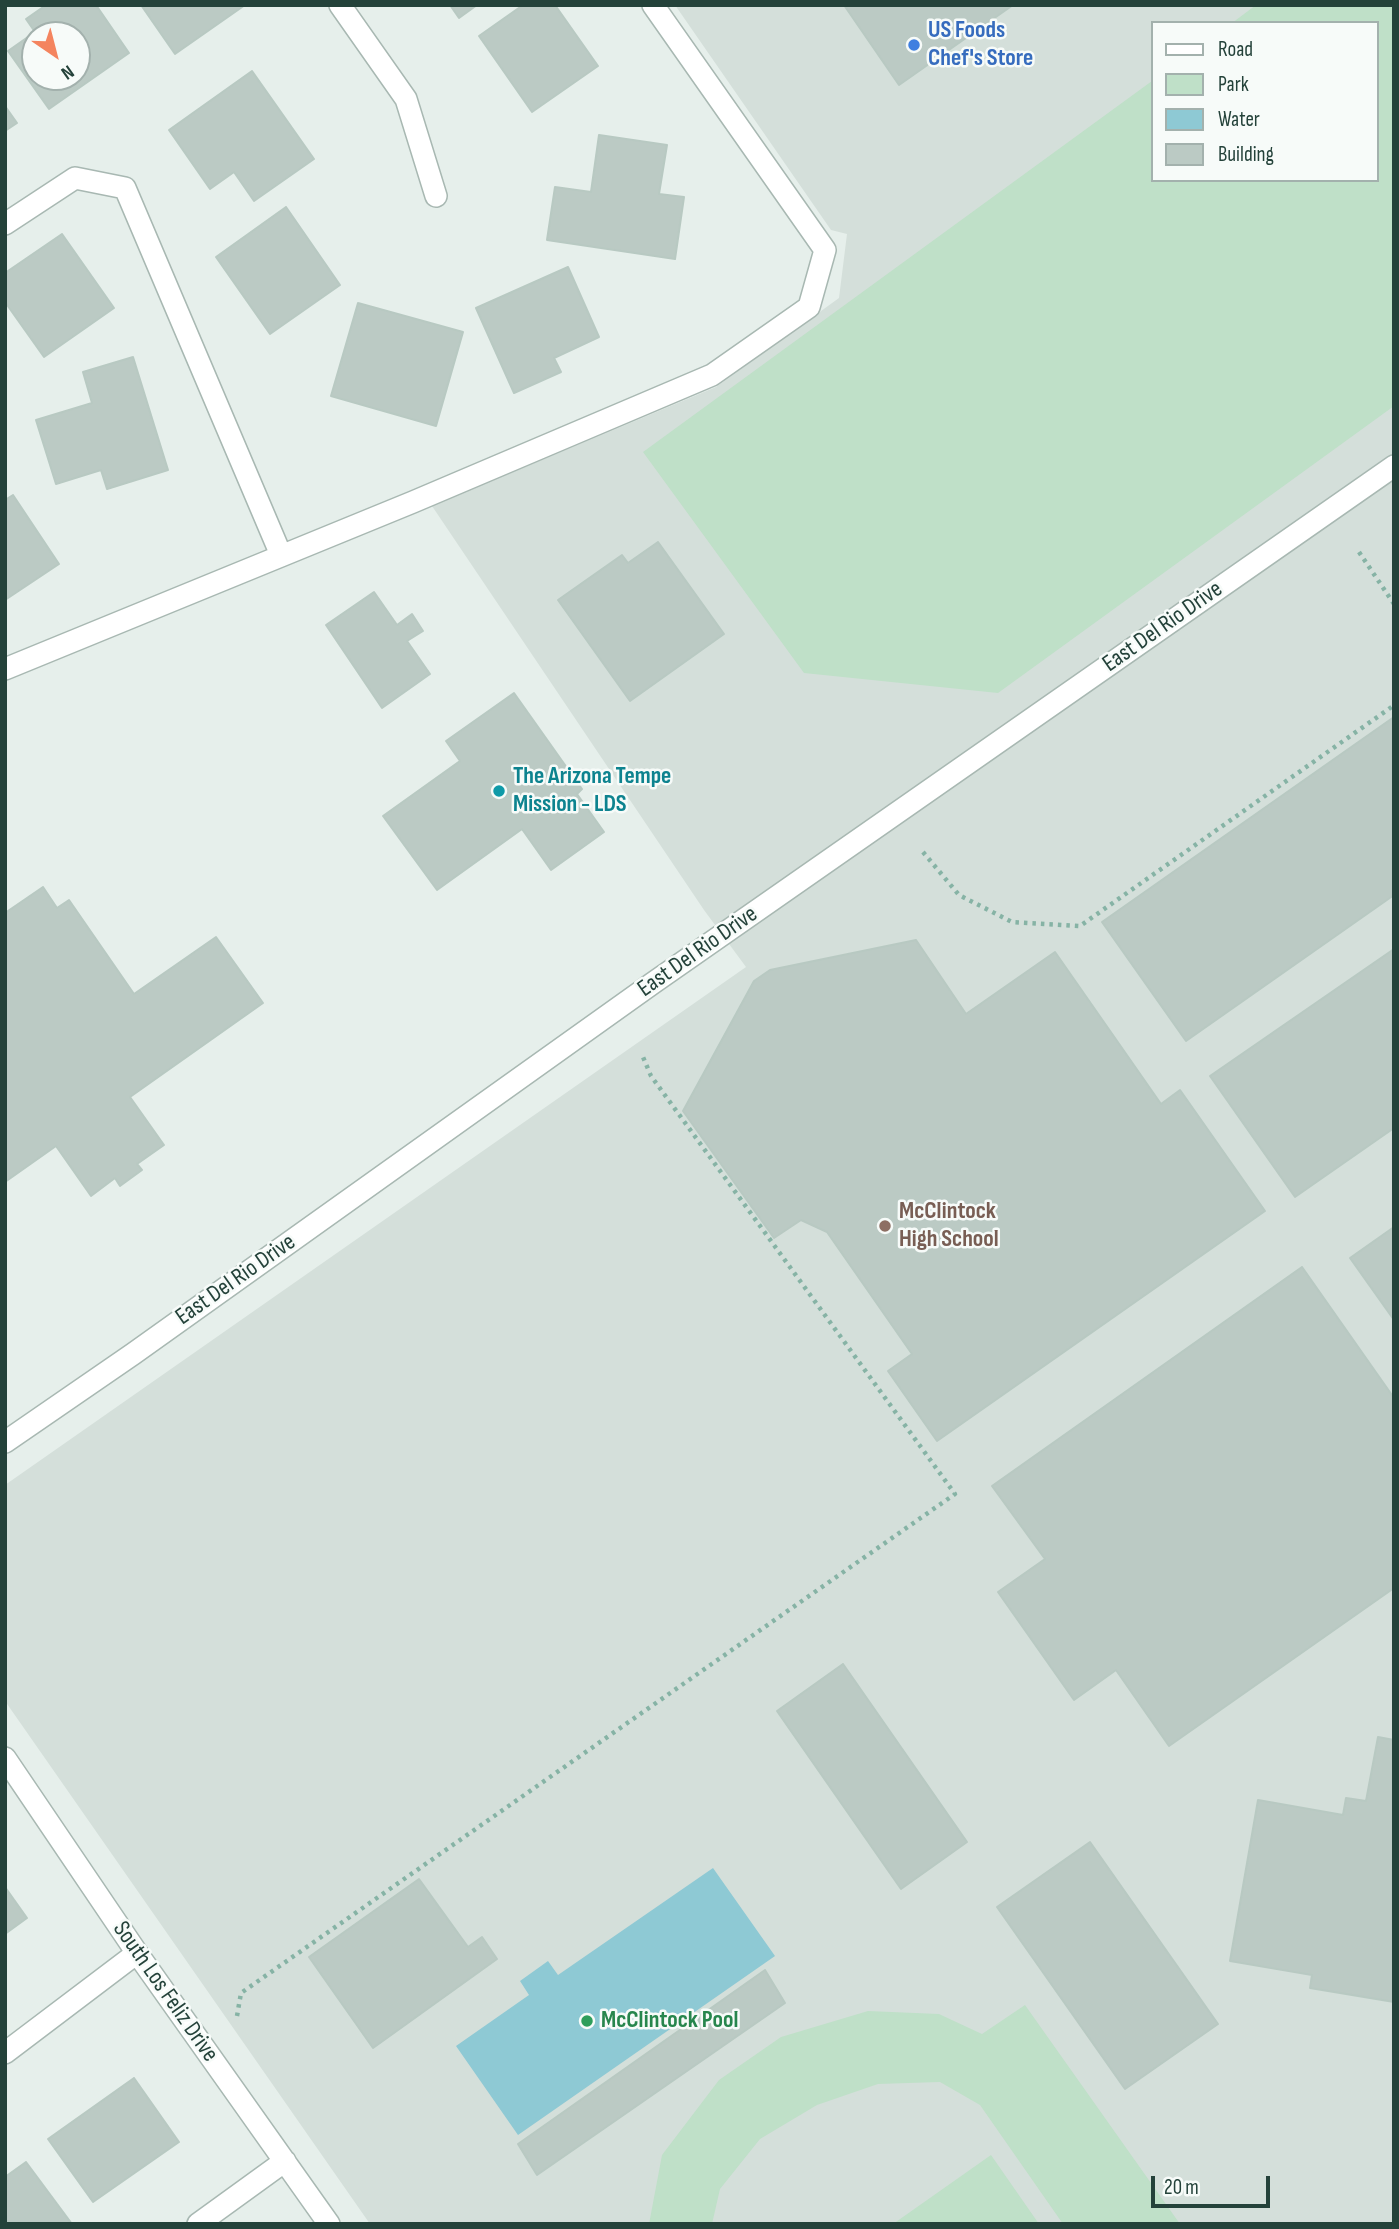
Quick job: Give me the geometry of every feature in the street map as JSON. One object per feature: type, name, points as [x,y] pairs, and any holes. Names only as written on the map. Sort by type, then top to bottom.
[{"type":"street","points":[[340,5],[406,99],[436,196]]},
{"type":"street","points":[[5,669],[413,502],[712,375],[808,307],[825,250],[653,5]]},
{"type":"street","points":[[5,224],[75,178],[125,188],[281,555]]},
{"type":"street","name":"East Del Rio Drive","points":[[5,1441],[133,1354],[664,975],[1394,466]]},
{"type":"street","name":"South Los Feliz Drive","points":[[5,1758],[137,1953],[329,2224]]},
{"type":"street","points":[[5,2053],[137,1953]]},
{"type":"street","points":[[198,2224],[285,2161]]},
{"type":"path","points":[[1359,552],[1393,602]]},
{"type":"path","points":[[923,852],[959,895],[1012,922],[1080,926],[1394,703]]},
{"type":"path","points":[[237,2016],[241,1993],[955,1494],[650,1076],[643,1057]]},
{"type":"shaded area","name":"McClintock High School","points":[[675,5],[1394,5],[1394,2224],[370,2224],[5,1701],[5,1485],[746,967],[704,910],[432,506],[716,387],[839,298],[847,234],[831,230]]},
{"type":"green space","points":[[1256,5],[1394,5],[1394,406],[998,693],[804,673],[643,452],[1150,82],[1150,182],[1378,182],[1378,21],[1235,21]]},
{"type":"green space","points":[[1025,2005],[1180,2224],[1063,2224],[980,2105],[940,2082],[878,2084],[817,2105],[760,2139],[720,2189],[712,2224],[649,2224],[662,2155],[719,2080],[781,2037],[868,2011],[939,2014],[982,2034]]},
{"type":"green space","points":[[991,2155],[1039,2224],[893,2224]]},
{"type":"water","name":"McClintock Pool","points":[[713,1868],[775,1956],[518,2135],[456,2046],[529,1995],[520,1981],[548,1961],[558,1975]]},
{"type":"building","points":[[46,5],[96,5],[129,53],[91,80],[91,21],[26,19]]},
{"type":"building","points":[[141,5],[245,5],[175,54]]},
{"type":"building","points":[[450,5],[477,5],[459,18]]},
{"type":"building","points":[[523,5],[555,5],[598,66],[532,112],[479,36]]},
{"type":"building","name":"US Foods Chef's Store","points":[[844,5],[1013,5],[899,85]]},
{"type":"building","points":[[21,42],[21,69],[8,51]]},
{"type":"building","points":[[252,71],[314,159],[254,201],[234,172],[210,189],[169,130]]},
{"type":"building","points":[[36,91],[75,91],[49,109]]},
{"type":"building","points":[[5,106],[17,123],[5,131]]},
{"type":"building","points":[[599,135],[667,145],[659,194],[684,197],[675,259],[547,240],[555,187],[591,192]]},
{"type":"building","points":[[286,207],[340,285],[270,334],[216,257]]},
{"type":"building","points":[[62,234],[114,308],[44,357],[5,302],[5,273]]},
{"type":"building","points":[[568,267],[599,337],[554,358],[561,372],[514,393],[476,308]]},
{"type":"building","points":[[358,303],[463,332],[436,426],[331,396]]},
{"type":"building","points":[[133,357],[168,470],[107,489],[101,470],[56,484],[36,420],[92,403],[83,372]]},
{"type":"building","points":[[13,495],[59,564],[5,600],[5,500]]},
{"type":"building","points":[[658,542],[724,634],[630,701],[558,600],[622,555],[628,563]]},
{"type":"building","points":[[374,592],[397,625],[412,614],[423,631],[407,641],[430,674],[382,708],[326,625]]},
{"type":"building","name":"The Arizona Tempe Mission - LDS","points":[[514,693],[582,789],[577,794],[604,832],[551,870],[522,829],[437,890],[383,816],[460,761],[446,741]]},
{"type":"building","points":[[1394,717],[1394,895],[1186,1041],[1102,922]]},
{"type":"building","points":[[43,887],[57,908],[69,900],[134,994],[216,937],[263,1003],[130,1097],[164,1145],[137,1164],[142,1170],[120,1186],[115,1178],[91,1196],[56,1146],[5,1182],[5,913]]},
{"type":"building","points":[[916,940],[966,1014],[1055,952],[1161,1104],[1180,1090],[1265,1211],[937,1441],[888,1371],[912,1354],[827,1232],[801,1220],[774,1238],[683,1111],[754,981],[770,970]]},
{"type":"building","points":[[1394,949],[1394,1128],[1295,1197],[1210,1076]]},
{"type":"building","points":[[1394,1227],[1394,1320],[1350,1258]]},
{"type":"building","points":[[1302,1267],[1394,1398],[1394,1588],[1169,1746],[1116,1670],[1074,1700],[998,1592],[1045,1559],[992,1486]]},
{"type":"building","points":[[843,1664],[967,1842],[901,1889],[777,1711]]},
{"type":"building","points":[[1378,1737],[1394,1740],[1394,2002],[1310,1988],[1312,1975],[1230,1961],[1258,1800],[1343,1815],[1346,1798],[1366,1801]]},
{"type":"building","points":[[1090,1842],[1218,2024],[1125,2089],[997,1907]]},
{"type":"building","points":[[419,1879],[468,1947],[482,1937],[497,1959],[373,2048],[309,1957]]},
{"type":"building","points":[[5,1887],[27,1918],[5,1934]]},
{"type":"building","points":[[765,1970],[785,2003],[537,2175],[518,2144]]},
{"type":"building","points":[[134,2078],[179,2142],[93,2202],[48,2139]]},
{"type":"building","points":[[26,2162],[72,2224],[5,2224],[5,2177]]},
{"type":"place","name":"US Foods Chef's Store","points":[[914,45]]},
{"type":"place","name":"The Arizona Tempe Mission - LDS","points":[[499,791]]},
{"type":"place","name":"McClintock High School","points":[[885,1226]]},
{"type":"place","name":"McClintock Pool","points":[[587,2021]]}]
